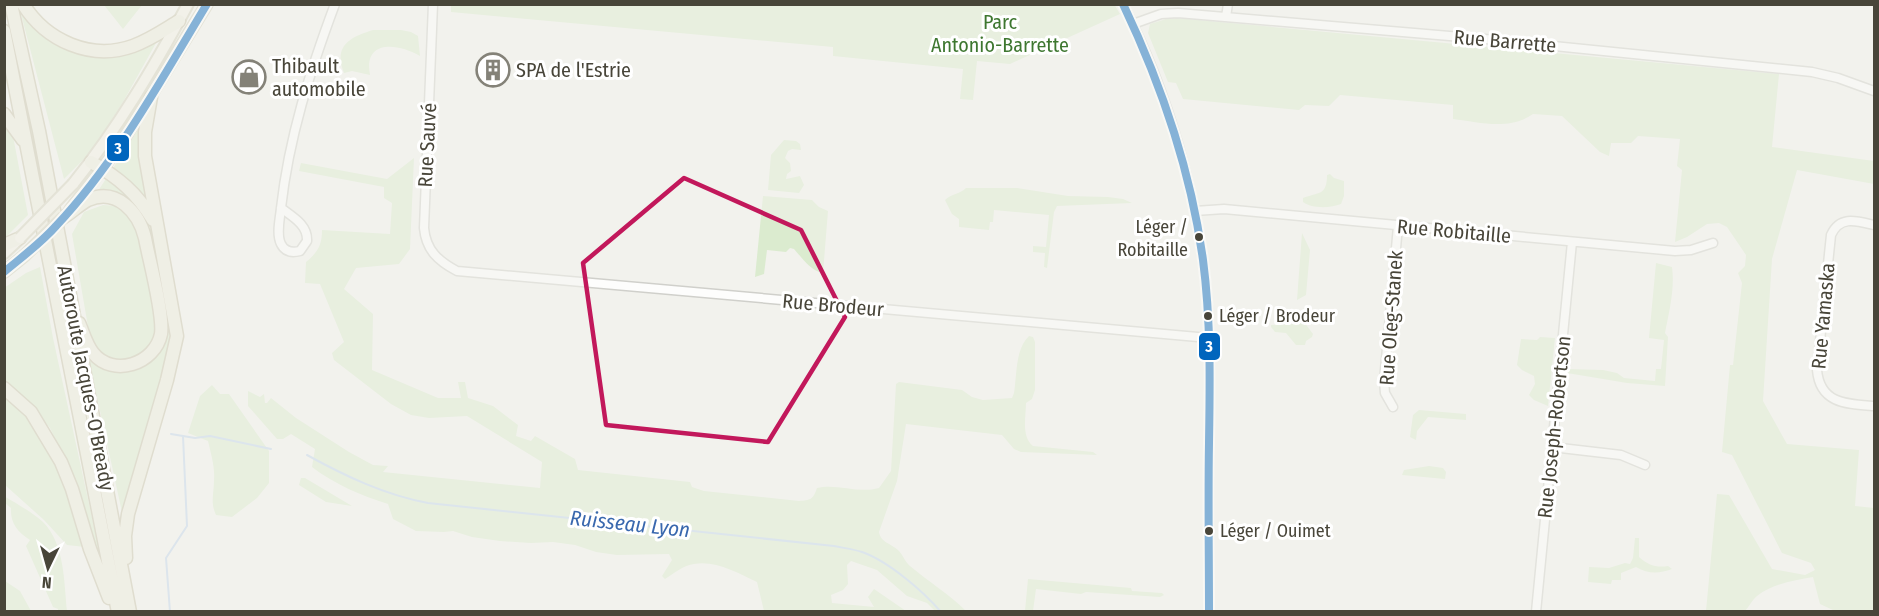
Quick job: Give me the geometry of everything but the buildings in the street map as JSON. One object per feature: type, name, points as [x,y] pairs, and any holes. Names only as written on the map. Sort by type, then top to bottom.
[{"type":"highway","name":"Autoroute Jacques-O'Bready","points":[[11,4],[43,154],[130,608]]},
{"type":"highway","points":[[23,4],[38,23],[54,37],[74,46],[95,51],[111,51],[132,46],[179,21]]},
{"type":"highway","name":"Autoroute Jacques-O'Bready","points":[[4,31],[116,612]]},
{"type":"highway","points":[[130,608],[126,521],[167,380],[177,336],[145,156],[145,132],[151,97]]},
{"type":"highway","points":[[4,114],[27,146]]},
{"type":"highway","points":[[91,162],[118,178],[140,199],[159,232]]},
{"type":"highway","points":[[64,217],[77,205],[92,199],[108,198],[120,201],[129,207],[142,224],[160,316],[160,336],[156,347],[146,358],[134,364],[114,365],[101,360],[90,347],[69,299]]},
{"type":"highway","points":[[4,245],[20,238]]},
{"type":"highway","points":[[4,388],[31,412],[61,462],[72,489],[90,549],[116,612]]},
{"type":"main road","points":[[4,253],[73,184],[91,162],[133,100],[189,4]]},
{"type":"main road","points":[[77,205],[151,97],[207,4]]},
{"type":"main road","points":[[4,272],[64,217]]},
{"type":"street","points":[[281,208],[298,221],[306,231],[307,242],[300,251],[288,252],[284,250],[279,241],[281,208],[290,150],[304,94],[335,4]]},
{"type":"street","name":"Rue Sauvé","points":[[433,4],[424,228],[430,251],[445,265],[457,271]]},
{"type":"street","points":[[1123,4],[1134,24],[1167,109],[1195,211],[1207,296],[1209,338],[1209,612]]},
{"type":"street","points":[[1226,17],[1228,4]]},
{"type":"street","name":"Rue Barrette","points":[[1134,24],[1152,16],[1167,13],[1485,39],[1780,67],[1824,74],[1875,91]]},
{"type":"street","name":"Rue Robitaille","points":[[1195,211],[1224,209],[1675,251],[1692,250],[1713,243]]},
{"type":"street","name":"Rue Yamaska","points":[[1875,225],[1847,220],[1836,226],[1832,235],[1817,370],[1821,387],[1834,400],[1875,406]]},
{"type":"street","name":"Rue Oleg-Stanek","points":[[1394,407],[1385,393],[1384,381],[1398,226]]},
{"type":"street","name":"Rue Joseph-Robertson","points":[[1536,612],[1572,242]]},
{"type":"street","name":"Rue Brodeur","points":[[457,271],[1209,338]]},
{"type":"street","points":[[1552,447],[1621,455],[1645,465]]},
{"type":"highlighted area","points":[[684,178],[801,230],[845,317],[768,442],[606,425],[583,263]]},
{"type":"green space","name":"Parc Antonio-Barrette","points":[[1114,4],[1120,14],[1010,64],[977,61],[973,100],[960,99],[963,69],[833,56],[833,47],[451,12],[451,5]]},
{"type":"green space","points":[[104,5],[142,5],[123,29]]},
{"type":"green space","points":[[21,14],[45,38],[77,53],[112,56],[156,43],[123,102],[91,152],[64,179]]},
{"type":"green space","points":[[1177,18],[1779,74],[1772,147],[1874,161],[1874,184],[1797,170],[1772,259],[1763,401],[1787,444],[1859,450],[1855,506],[1874,508],[1874,611],[1835,611],[1820,604],[1813,577],[1770,588],[1755,598],[1745,611],[1706,611],[1717,494],[1729,495],[1772,569],[1805,575],[1815,570],[1811,563],[1782,553],[1732,455],[1722,452],[1730,365],[1733,365],[1742,283],[1738,273],[1745,266],[1746,255],[1727,227],[1719,223],[1707,224],[1675,242],[1682,170],[1677,166],[1680,139],[1638,136],[1631,143],[1611,143],[1609,156],[1600,152],[1562,116],[1533,114],[1514,122],[1494,124],[1453,119],[1453,105],[1340,95],[1329,106],[1305,105],[1299,110],[1183,99],[1176,83],[1168,82],[1148,33],[1150,24]]},
{"type":"green space","points":[[373,30],[411,32],[418,36],[420,56],[402,48],[384,47],[372,55],[369,63],[370,75],[352,71],[344,73],[341,64],[342,49],[357,36]]},
{"type":"green space","points":[[4,123],[13,136],[28,215],[5,238]]},
{"type":"green space","points":[[140,127],[139,152],[171,318],[169,362],[123,517],[89,360],[116,372],[136,370],[145,366],[159,353],[167,325],[147,221],[139,209],[130,202],[96,194]]},
{"type":"green space","points":[[784,140],[796,141],[800,144],[801,150],[788,151],[785,158],[790,163],[791,171],[787,174],[786,179],[800,176],[804,185],[799,193],[768,190],[771,155]]},
{"type":"green space","points":[[414,158],[410,249],[399,264],[356,268],[344,289],[373,314],[372,370],[438,398],[461,398],[458,382],[465,382],[468,398],[493,406],[518,425],[516,436],[531,441],[535,436],[575,459],[578,470],[690,482],[692,487],[704,491],[799,501],[811,499],[817,488],[871,490],[879,488],[891,471],[896,384],[899,382],[962,390],[972,397],[983,400],[1012,398],[1019,355],[1024,341],[1029,336],[1033,337],[1035,342],[1035,390],[1032,399],[1026,403],[1025,426],[1029,442],[1033,446],[1093,452],[1097,455],[1021,452],[1014,449],[1002,435],[906,424],[897,481],[879,532],[880,536],[899,551],[910,566],[966,611],[935,611],[927,603],[907,596],[877,570],[851,561],[847,565],[848,584],[843,590],[831,595],[832,603],[874,607],[868,597],[874,589],[906,611],[764,611],[757,582],[726,568],[702,563],[694,564],[665,579],[662,576],[672,560],[669,554],[617,555],[553,542],[500,541],[472,537],[453,531],[416,531],[393,519],[388,504],[348,489],[312,467],[315,449],[291,434],[283,439],[277,439],[248,406],[248,391],[260,397],[264,394],[265,403],[271,398],[296,418],[349,452],[373,465],[388,466],[383,472],[540,488],[542,462],[467,416],[429,418],[411,415],[391,404],[334,360],[332,353],[344,342],[320,284],[305,283],[306,262],[318,248],[322,230],[390,234],[392,203],[384,198],[384,187],[299,171],[301,163],[387,179]]},
{"type":"green space","points":[[1330,174],[1344,181],[1344,196],[1341,204],[1322,207],[1311,206],[1303,202],[1303,198],[1323,190],[1327,182],[1327,175]]},
{"type":"green space","points":[[966,188],[1017,188],[1068,196],[1108,197],[1132,203],[1057,206],[1054,212],[1047,268],[1044,267],[1045,253],[1033,252],[1033,246],[1046,247],[1049,215],[994,210],[993,222],[990,222],[989,230],[959,227],[959,219],[952,214],[945,200]]},
{"type":"green space","points":[[763,196],[812,200],[819,207],[828,211],[823,273],[811,267],[794,249],[790,248],[786,252],[767,250],[764,274],[755,277]]},
{"type":"green space","points":[[103,205],[117,207],[128,215],[138,236],[145,267],[155,333],[149,348],[136,359],[117,361],[101,354],[90,338],[72,234],[84,212]]},
{"type":"green space","points":[[1302,233],[1310,250],[1306,295],[1297,300]]},
{"type":"green space","points":[[1656,263],[1672,267],[1673,275],[1665,333],[1668,337],[1665,386],[1627,383],[1567,373],[1568,369],[1603,370],[1617,373],[1624,378],[1655,381],[1656,369],[1661,369],[1664,340],[1649,338]]},
{"type":"green space","points":[[40,267],[53,338],[104,573],[65,459],[50,428],[5,380],[4,288],[26,273]]},
{"type":"green space","points":[[1296,318],[1301,318],[1313,334],[1305,345],[1296,345],[1286,333],[1275,332],[1271,327],[1271,325],[1293,324]]},
{"type":"green space","points":[[1540,337],[1555,338],[1548,406],[1534,400],[1529,395],[1535,384],[1534,376],[1517,365],[1521,339],[1537,340]]},
{"type":"green space","points":[[212,385],[220,394],[229,394],[269,451],[269,483],[257,498],[232,517],[216,515],[214,510],[214,470],[208,441],[188,433],[200,396]]},
{"type":"green space","points":[[4,396],[29,417],[43,439],[64,484],[85,547],[67,545],[44,520],[5,485]]},
{"type":"green space","points":[[1419,410],[1466,414],[1466,420],[1428,417],[1417,431],[1416,440],[1410,437],[1413,415]]},
{"type":"green space","points":[[1429,466],[1443,468],[1446,472],[1445,479],[1402,475],[1404,470]]},
{"type":"green space","points":[[301,478],[305,478],[352,506],[326,502],[299,485]]},
{"type":"green space","points":[[4,496],[43,522],[56,541],[64,576],[67,611],[58,611],[53,607],[26,546],[30,540],[15,526],[11,508],[5,503]]},
{"type":"green space","points":[[1635,538],[1639,538],[1639,557],[1652,565],[1668,566],[1672,569],[1654,572],[1636,567],[1621,573],[1621,580],[1612,580],[1611,584],[1588,582],[1589,567],[1609,568],[1625,563],[1630,564],[1633,558]]},
{"type":"green space","points":[[1028,579],[1131,588],[1132,591],[1164,595],[1160,597],[1086,592],[1081,594],[1036,589],[1033,611],[1025,611]]},
{"type":"green space","points":[[5,581],[20,591],[31,611],[5,611]]},
{"type":"waterway","name":"Ruisseau Lyon","points":[[171,434],[195,438],[210,436],[271,449]]},
{"type":"waterway","points":[[170,612],[166,558],[187,526],[183,436]]},
{"type":"waterway","name":"Ruisseau Lyon","points":[[307,455],[366,484],[412,500],[428,503],[855,550],[872,556],[894,569],[941,612]]},
{"type":"transit line","name":"3","points":[[4,272],[50,232],[99,175],[155,91],[207,4]]},
{"type":"transit line","name":"3","points":[[1123,4],[1150,66],[1173,129],[1191,194],[1203,260],[1210,397],[1209,612]]},
{"type":"place","name":"SPA de l'Estrie","points":[[493,70]]},
{"type":"place","name":"Thibault automobile","points":[[249,77]]},
{"type":"place","name":"Léger / Robitaille","points":[[1199,237]]},
{"type":"place","name":"Léger / Brodeur","points":[[1208,316]]},
{"type":"place","name":"Léger / Ouimet","points":[[1209,531]]}]
